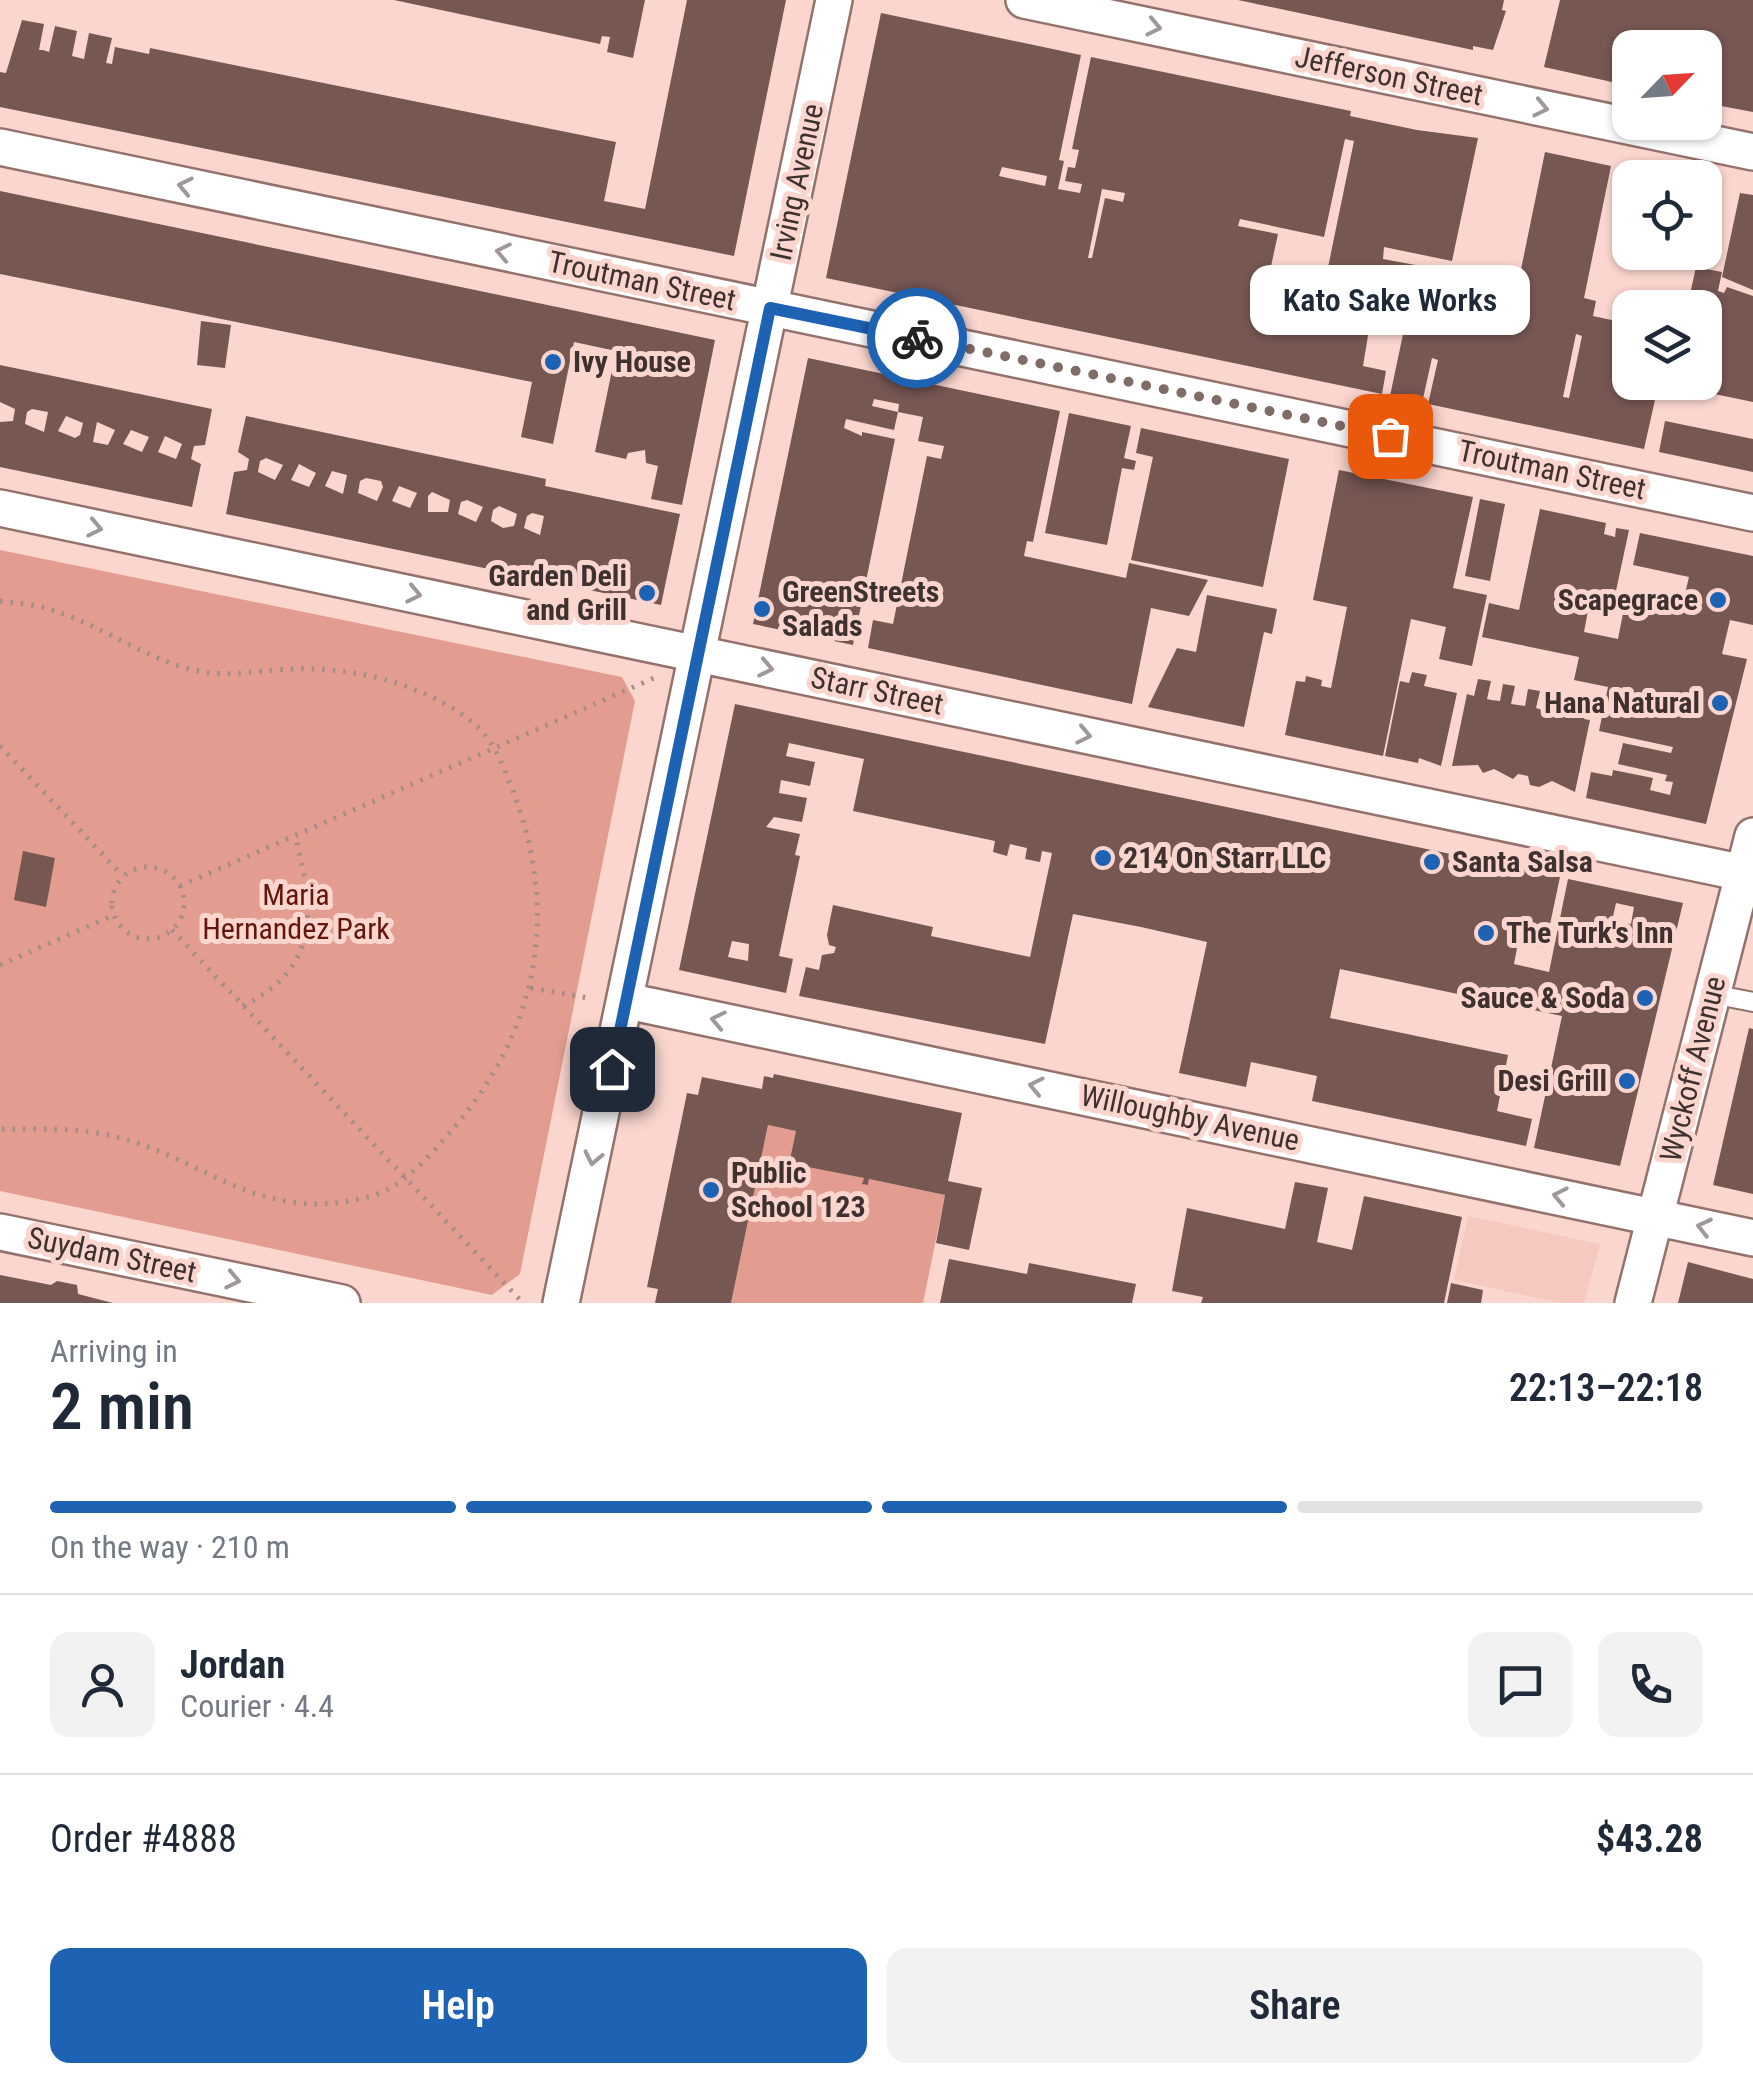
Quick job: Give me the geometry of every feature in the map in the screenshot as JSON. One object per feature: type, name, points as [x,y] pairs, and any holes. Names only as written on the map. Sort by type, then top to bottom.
[{"type":"street","name":"Irving Avenue","points":[[561,1303],[834,0]]},
{"type":"street","name":"Jefferson Street","points":[[1024,0],[1753,152]]},
{"type":"street","name":"Troutman Street","points":[[0,148],[1753,513]]},
{"type":"street","name":"Starr Street","points":[[0,508],[1748,874]]},
{"type":"street","name":"Wyckoff Avenue","points":[[1633,1303],[1712,994],[1748,874],[1753,836]]},
{"type":"street","name":"Willoughby Avenue","points":[[627,1001],[1753,1238]]},
{"type":"street","name":"Suydam Street","points":[[0,1232],[342,1303]]},
{"type":"lane","points":[[1712,994],[1753,1002]]},
{"type":"path","points":[[0,601],[46,608],[152,657],[200,672],[298,668],[402,685],[440,699],[472,721],[496,747],[520,810],[535,874],[538,931],[531,988],[520,1024],[482,1096],[388,1191],[360,1199],[251,1196],[124,1138],[92,1131],[0,1129]]},
{"type":"path","points":[[180,886],[656,677]]},
{"type":"path","points":[[0,746],[123,876]]},
{"type":"path","points":[[243,1006],[289,976],[308,924],[308,886],[295,835]]},
{"type":"path","points":[[152,866],[167,872],[180,886],[182,913],[172,930],[154,938],[134,936],[114,915],[112,894],[123,876],[152,866]]},
{"type":"path","points":[[0,965],[114,915]]},
{"type":"path","points":[[172,930],[402,1180],[523,1303]]},
{"type":"path","points":[[531,988],[588,998]]},
{"type":"shaded area","points":[[1468,1216],[1600,1244],[1584,1303],[1561,1303],[1454,1280]]},
{"type":"green space","name":"Maria Hernandez Park","points":[[0,550],[622,677],[635,701],[520,1274],[492,1295],[0,1191]]},
{"type":"green space","points":[[768,1125],[796,1131],[790,1159],[864,1178],[863,1184],[868,1185],[869,1179],[945,1195],[923,1303],[731,1303]]},
{"type":"building","points":[[394,0],[645,0],[633,58],[607,52],[610,37],[602,36],[600,44]]},
{"type":"building","points":[[687,0],[786,0],[734,256],[0,107],[0,72],[6,73],[22,20],[44,24],[39,50],[49,52],[55,26],[77,31],[72,56],[84,59],[89,33],[112,38],[106,63],[112,64],[115,47],[149,54],[150,48],[616,142],[604,201],[645,209]]},
{"type":"building","points":[[1238,0],[1504,0],[1502,10],[1506,11],[1493,50],[1473,46],[1473,50]]},
{"type":"building","points":[[1560,0],[1753,0],[1753,112],[1722,106],[1722,30],[1612,30],[1612,82],[1544,67]]},
{"type":"building","points":[[881,13],[1081,55],[1059,160],[1064,161],[1058,189],[1080,193],[1082,184],[1065,181],[1068,167],[1075,168],[1079,150],[1072,149],[1091,57],[1351,111],[1350,116],[1478,138],[1452,261],[1384,247],[1383,259],[1518,284],[1545,152],[1611,166],[1584,298],[1596,301],[1593,316],[1612,320],[1612,400],[1655,400],[1644,449],[1428,404],[1438,360],[1432,358],[1422,403],[1390,396],[1410,301],[1375,293],[1363,366],[1386,371],[1382,394],[826,278]],"holes":[[[1345,139],[1354,141],[1326,277],[1349,282],[1343,310],[1265,294],[1278,234],[1238,226],[1240,219],[1324,237]],[[1002,167],[1047,176],[1045,186],[999,176]],[[1102,189],[1125,193],[1123,202],[1105,198],[1092,258],[1088,258]],[[1576,334],[1582,336],[1569,398],[1563,397]]]},
{"type":"building","points":[[0,191],[715,340],[682,505],[651,499],[658,466],[646,463],[645,450],[628,453],[626,459],[595,452],[616,351],[574,342],[553,444],[521,437],[532,382],[0,274]]},
{"type":"building","points":[[1740,193],[1753,195],[1753,290],[1722,277]]},
{"type":"building","points":[[1695,270],[1722,272],[1718,290],[1691,290]]},
{"type":"building","points":[[1727,287],[1753,296],[1753,402],[1722,396],[1722,292]]},
{"type":"building","points":[[201,321],[231,325],[225,368],[197,365]]},
{"type":"building","points":[[808,358],[1060,411],[1033,542],[1027,541],[1024,556],[1126,578],[1129,563],[1208,580],[1189,616],[1151,608],[1132,704],[868,648],[873,620],[893,624],[927,456],[941,459],[944,446],[918,441],[923,417],[898,412],[894,430],[846,419],[844,428],[862,436],[862,432],[895,439],[853,645],[753,624]],"holes":[[[874,399],[899,404],[898,412],[872,406]]]},
{"type":"building","points":[[0,365],[212,409],[205,445],[194,446],[191,459],[201,464],[192,507],[0,467],[0,422],[13,421],[15,409],[0,402]],"holes":[[[27,412],[48,412],[44,432],[25,424]],[[66,416],[83,423],[75,438],[58,431]],[[97,422],[115,430],[108,445],[93,442]],[[131,430],[149,437],[142,452],[123,444]],[[165,436],[182,444],[176,459],[158,452]]]},
{"type":"building","points":[[1069,413],[1131,426],[1124,458],[1136,461],[1134,470],[1122,468],[1107,545],[1045,533]]},
{"type":"building","points":[[246,416],[546,479],[545,486],[680,514],[661,605],[226,514],[234,472],[247,470],[249,459],[238,452]],"holes":[[[266,458],[283,465],[275,480],[258,472],[260,461]],[[299,464],[316,473],[309,487],[291,480]],[[332,471],[347,475],[343,494],[325,486]],[[360,481],[381,481],[383,487],[377,501],[358,493]],[[399,486],[417,493],[410,508],[392,501]],[[432,492],[450,500],[448,512],[428,512],[428,496]],[[467,500],[483,507],[476,522],[458,514],[461,502]],[[499,506],[517,514],[514,526],[503,528],[491,521],[493,510]],[[532,513],[544,516],[540,535],[524,528]]]},
{"type":"building","points":[[1665,421],[1753,439],[1753,472],[1659,452]]},
{"type":"building","points":[[1141,428],[1289,459],[1263,587],[1131,560],[1153,457],[1136,453]]},
{"type":"building","points":[[1339,470],[1473,497],[1453,588],[1487,595],[1472,666],[1439,659],[1446,627],[1411,619],[1383,756],[1285,735],[1296,681],[1305,682],[1306,676],[1322,680],[1321,686],[1331,688],[1347,607],[1313,600]]},
{"type":"building","points":[[1480,499],[1505,504],[1490,581],[1465,576]]},
{"type":"building","points":[[1540,509],[1606,523],[1604,534],[1615,537],[1616,528],[1629,530],[1613,605],[1590,600],[1584,632],[1618,639],[1626,598],[1681,610],[1689,577],[1633,565],[1640,533],[1753,556],[1753,625],[1730,620],[1722,654],[1747,659],[1706,824],[1586,798],[1591,772],[1612,776],[1613,770],[1653,778],[1650,790],[1670,795],[1673,782],[1665,781],[1667,775],[1618,764],[1623,743],[1671,753],[1673,747],[1599,731],[1608,687],[1574,680],[1579,657],[1482,637],[1489,603],[1519,610]]},
{"type":"building","points":[[1207,595],[1277,609],[1272,634],[1264,632],[1244,727],[1148,707],[1177,648],[1196,652]]},
{"type":"building","points":[[1412,672],[1427,675],[1424,686],[1457,693],[1441,766],[1419,758],[1418,763],[1385,756],[1400,681],[1409,683]]},
{"type":"building","points":[[1478,679],[1491,681],[1487,699],[1491,700],[1500,701],[1503,684],[1515,686],[1511,704],[1525,706],[1528,689],[1540,691],[1536,708],[1549,712],[1552,694],[1565,697],[1562,714],[1572,716],[1575,699],[1588,702],[1584,719],[1590,720],[1575,792],[1552,781],[1539,787],[1530,785],[1528,776],[1518,774],[1513,779],[1494,769],[1483,773],[1478,765],[1452,766],[1467,694],[1474,696]]},
{"type":"building","points":[[735,704],[1560,877],[1545,948],[1518,943],[1514,964],[1549,972],[1568,879],[1683,903],[1620,1166],[1534,1148],[1562,1016],[1340,969],[1330,1018],[1508,1055],[1497,1111],[1532,1119],[1526,1146],[1312,1101],[1317,1076],[1251,1062],[1246,1087],[1179,1073],[1207,942],[1141,927],[1073,914],[1045,1044],[799,996],[806,967],[819,970],[822,955],[834,953],[836,947],[829,945],[827,935],[833,905],[933,927],[931,936],[1030,957],[1052,853],[1042,851],[1040,862],[1025,859],[1027,848],[1010,844],[1007,856],[993,852],[995,841],[853,811],[864,759],[789,743],[786,756],[815,762],[810,786],[781,780],[779,793],[807,798],[802,822],[774,817],[766,827],[800,834],[795,855],[800,856],[779,956],[793,959],[786,993],[679,970]],"holes":[[[1616,903],[1634,907],[1631,924],[1612,921]],[[732,941],[749,944],[748,961],[728,957]]]},
{"type":"building","points":[[23,851],[55,858],[46,907],[14,900]]},
{"type":"building","points":[[1749,1028],[1753,1029],[1753,1194],[1713,1185]]},
{"type":"building","name":"Public School 123","points":[[774,1074],[962,1113],[948,1181],[982,1188],[969,1250],[936,1243],[945,1195],[869,1179],[868,1185],[862,1184],[864,1178],[803,1166],[790,1159],[796,1131],[768,1125],[731,1303],[655,1303],[658,1289],[647,1287],[687,1093],[698,1095],[702,1077],[762,1089],[764,1076],[773,1078]]},
{"type":"building","points":[[1295,1182],[1328,1188],[1317,1242],[1352,1250],[1364,1196],[1462,1217],[1444,1303],[1201,1303],[1203,1297],[1172,1291],[1187,1208],[1285,1229]]},
{"type":"building","points":[[949,1259],[1027,1274],[1029,1263],[1136,1284],[1132,1303],[940,1303]]},
{"type":"building","points":[[1688,1262],[1753,1279],[1753,1303],[1678,1303]]},
{"type":"building","points":[[0,1275],[51,1285],[57,1281],[77,1285],[78,1294],[113,1303],[0,1303]]},
{"type":"building","points":[[1451,1283],[1483,1290],[1481,1303],[1447,1303]]},
{"type":"way so far","points":[[917,338],[1390,436]]},
{"type":"place","name":"Ivy House","points":[[553,362]]},
{"type":"place","name":"Kato Sake Works","points":[[1390,436]]},
{"type":"place","name":"Garden Deli and Grill","points":[[647,593]]},
{"type":"place","name":"Scapegrace","points":[[1718,600]]},
{"type":"place","name":"GreenStreets Salads","points":[[762,609]]},
{"type":"place","name":"Hana Natural","points":[[1720,703]]},
{"type":"place","name":"214 On Starr LLC","points":[[1103,858]]},
{"type":"place","name":"Santa Salsa","points":[[1432,862]]},
{"type":"place","name":"The Turk's Inn","points":[[1486,933]]},
{"type":"place","name":"Sauce & Soda","points":[[1645,998]]},
{"type":"place","name":"Desi Grill","points":[[1627,1081]]},
{"type":"place","name":"Public School 123","points":[[711,1190]]},
{"type":"route","points":[[612,1069],[770,308],[917,338]]}]
